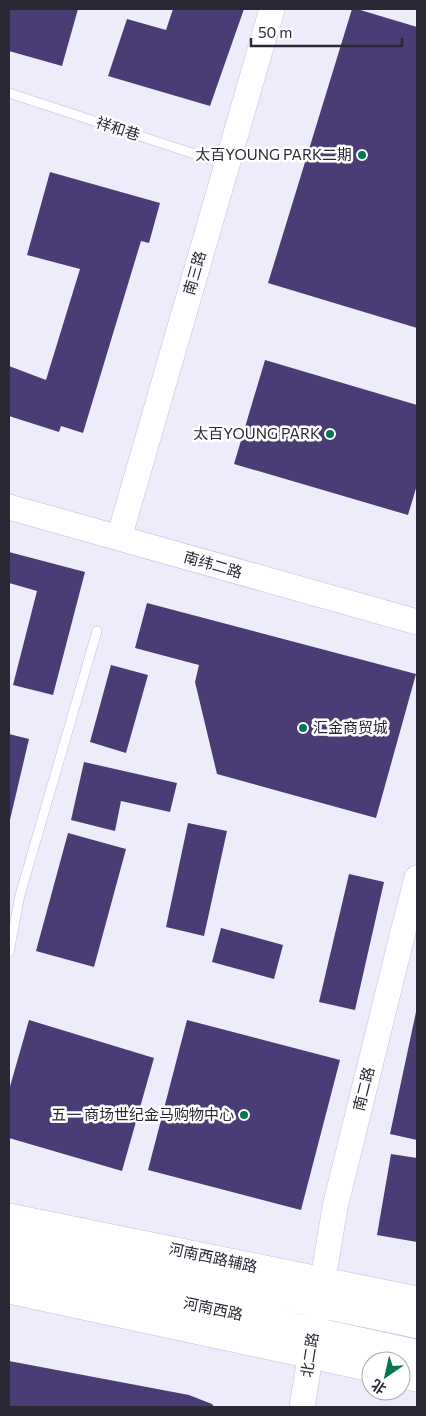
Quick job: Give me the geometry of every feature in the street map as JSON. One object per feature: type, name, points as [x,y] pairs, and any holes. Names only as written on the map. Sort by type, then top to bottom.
[{"type":"main road","name":"河南西路","points":[[9,1238],[321,1291],[417,1324]]},
{"type":"main road","name":"河南西路","points":[[9,1264],[312,1344],[417,1354]]},
{"type":"street","name":"南三路","points":[[119,538],[272,9]]},
{"type":"street","name":"南纬二路","points":[[9,507],[417,622]]},
{"type":"street","name":"南二路","points":[[321,1291],[336,1207],[417,878]]},
{"type":"street","name":"河南西路辅路","points":[[9,1216],[321,1291],[417,1300]]},
{"type":"street","points":[[9,1291],[312,1344],[361,1365]]},
{"type":"street","name":"北二路","points":[[302,1407],[321,1291]]},
{"type":"lane","name":"祥和巷","points":[[9,93],[227,165]]},
{"type":"lane","points":[[9,952],[20,895],[97,631]]},
{"type":"building","points":[[9,9],[78,9],[62,66],[9,51]]},
{"type":"building","points":[[173,9],[244,9],[210,106],[108,76],[127,19],[166,30]]},
{"type":"building","name":"太百YOUNG PARK二期","points":[[352,9],[417,27],[417,328],[268,283]]},
{"type":"building","points":[[50,172],[160,203],[149,243],[141,241],[83,433],[61,426],[59,432],[9,416],[9,366],[46,380],[80,269],[27,255]]},
{"type":"building","name":"太百YOUNG PARK","points":[[265,360],[417,405],[417,485],[408,515],[234,464]]},
{"type":"building","points":[[9,552],[85,572],[53,695],[13,685],[37,591],[9,583]]},
{"type":"building","name":"汇金商贸城","points":[[147,603],[416,674],[376,818],[217,774],[195,682],[199,665],[135,648]]},
{"type":"building","points":[[111,665],[148,675],[126,753],[90,742]]},
{"type":"building","points":[[9,734],[29,739],[9,824]]},
{"type":"building","points":[[84,762],[177,783],[170,812],[121,801],[115,831],[71,820]]},
{"type":"building","points":[[188,823],[227,831],[204,936],[166,927]]},
{"type":"building","points":[[68,833],[126,849],[94,967],[36,951]]},
{"type":"building","points":[[349,874],[384,882],[355,1010],[319,1002]]},
{"type":"building","points":[[221,928],[283,945],[274,979],[212,962]]},
{"type":"building","points":[[417,1012],[417,1140],[390,1134]]},
{"type":"building","points":[[29,1020],[154,1058],[122,1171],[9,1138],[9,1090]]},
{"type":"building","name":"五一 商场世纪金马购物中心","points":[[187,1020],[340,1060],[301,1210],[148,1170]]},
{"type":"building","points":[[391,1154],[417,1158],[417,1242],[377,1235]]},
{"type":"building","points":[[9,1361],[189,1395],[212,1404],[214,1407],[9,1407]]},
{"type":"place","name":"太百YOUNG PARK二期","points":[[362,155]]},
{"type":"place","name":"太百YOUNG PARK","points":[[330,434]]},
{"type":"place","name":"汇金商贸城","points":[[303,728]]},
{"type":"place","name":"五一 商场世纪金马购物中心","points":[[244,1115]]}]
